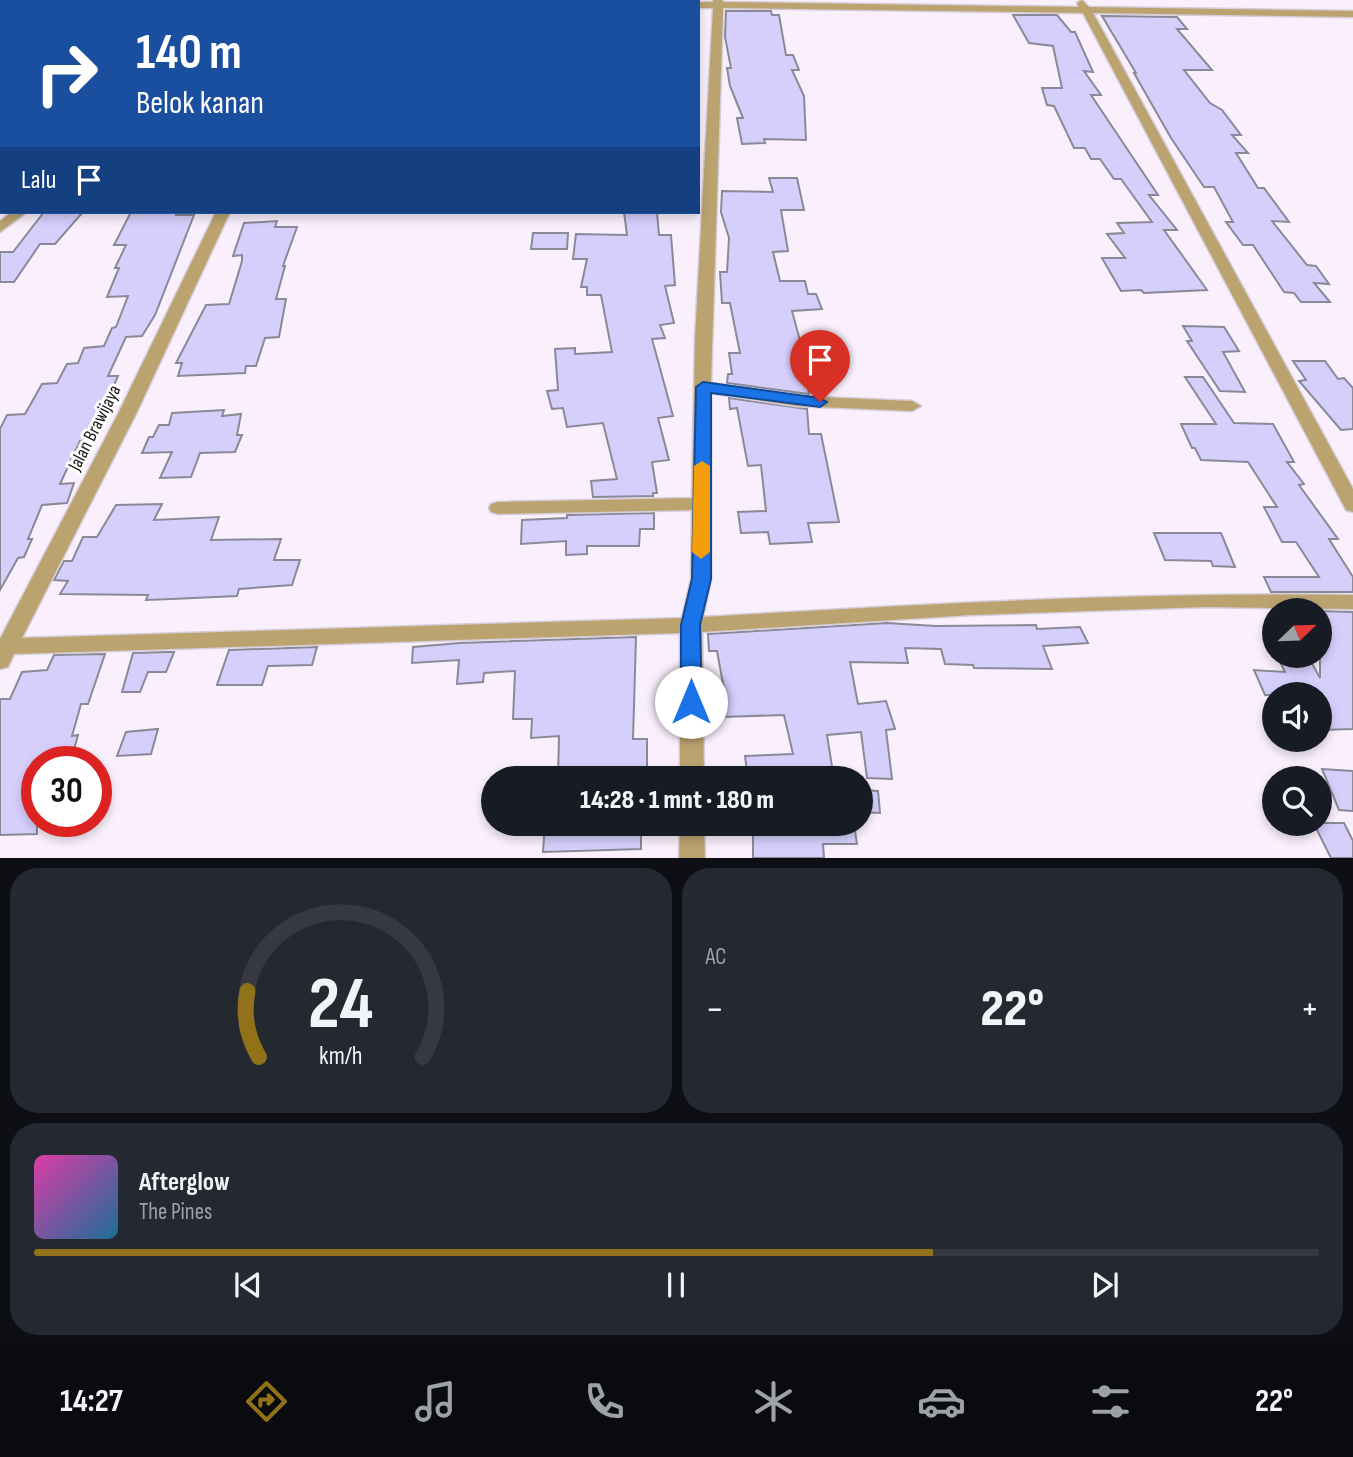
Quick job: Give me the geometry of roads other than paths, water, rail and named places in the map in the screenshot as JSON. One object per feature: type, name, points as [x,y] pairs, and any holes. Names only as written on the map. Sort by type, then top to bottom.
[{"type":"street","points":[[700,5],[718,2],[1084,5],[1353,15]]},
{"type":"street","points":[[692,766],[691,625],[701,579],[709,171],[718,2]]},
{"type":"street","points":[[1084,5],[1353,506]]},
{"type":"street","points":[[0,228],[18,214]]},
{"type":"street","name":"Jalan Brawijaya","points":[[3,652],[127,414],[222,214]]},
{"type":"street","points":[[703,387],[796,401],[912,406]]},
{"type":"street","points":[[498,508],[702,504]]},
{"type":"street","points":[[3,652],[691,625],[971,608],[1205,600],[1353,602]]},
{"type":"street","points":[[692,836],[692,858]]}]
